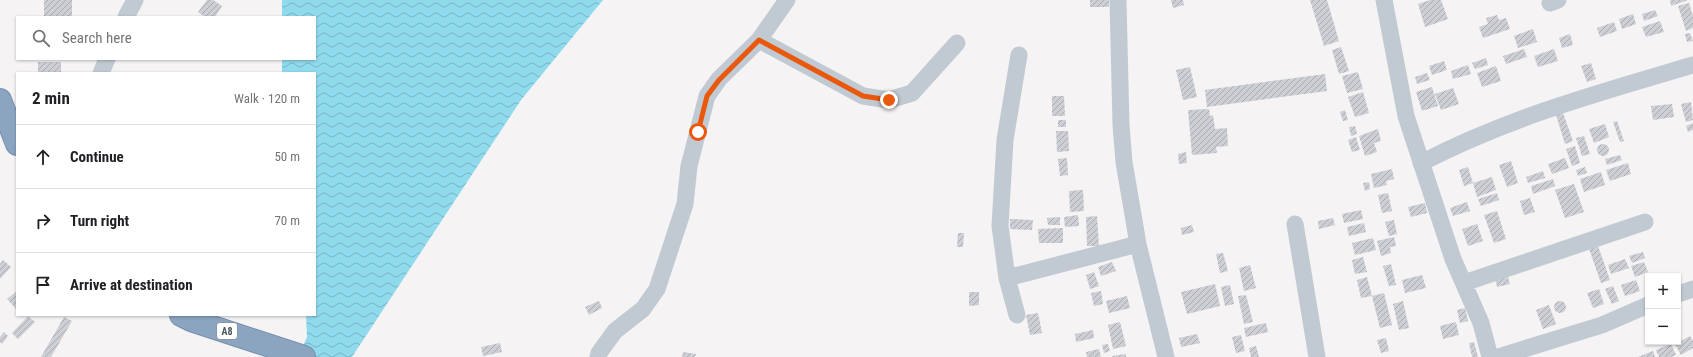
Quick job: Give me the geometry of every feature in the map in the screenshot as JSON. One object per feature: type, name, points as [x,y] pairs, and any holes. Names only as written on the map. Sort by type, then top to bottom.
[{"type":"highway","points":[[0,100],[16,141]]},
{"type":"highway","name":"A8","points":[[183,316],[304,357]]},
{"type":"street","points":[[126,16],[134,0]]},
{"type":"street","points":[[598,357],[615,331],[643,309],[657,289],[685,204],[689,166],[707,96],[719,80],[759,40],[787,0]]},
{"type":"street","points":[[1118,0],[1121,125],[1124,162],[1138,244],[1166,357]]},
{"type":"street","points":[[1384,0],[1406,116],[1454,259],[1481,322],[1490,357]]},
{"type":"street","points":[[759,40],[863,96],[889,100],[912,93],[957,43]]},
{"type":"street","points":[[1017,315],[1008,278],[1000,226],[1005,140],[1018,55]]},
{"type":"street","points":[[101,72],[107,60]]},
{"type":"street","points":[[1421,162],[1502,125],[1558,105],[1693,65]]},
{"type":"street","points":[[1464,283],[1645,222]]},
{"type":"street","points":[[1295,224],[1317,357]]},
{"type":"street","points":[[1008,278],[1138,244]]},
{"type":"street","points":[[1681,293],[1693,289]]},
{"type":"street","points":[[1498,357],[1602,325],[1645,306]]},
{"type":"water","points":[[282,0],[603,0],[521,100],[352,357],[298,357],[307,337],[306,316],[316,316],[316,72],[282,72],[282,60],[316,60],[316,16],[282,16]]},
{"type":"building","points":[[44,0],[72,0],[72,16],[44,16]]},
{"type":"building","points":[[207,0],[213,0],[222,6],[216,16],[204,16],[198,12]]},
{"type":"building","points":[[1090,0],[1109,0],[1109,7],[1090,7]]},
{"type":"building","points":[[1171,0],[1183,0],[1184,5],[1173,8]]},
{"type":"building","points":[[1310,0],[1327,0],[1339,41],[1324,46]]},
{"type":"building","points":[[1430,0],[1441,0],[1448,19],[1425,27],[1418,4]]},
{"type":"building","points":[[1670,0],[1688,0],[1671,6]]},
{"type":"building","points":[[1689,3],[1693,16],[1693,28],[1686,31],[1678,6]]},
{"type":"building","points":[[1655,10],[1658,16],[1644,21],[1642,14]]},
{"type":"building","points":[[1633,14],[1636,24],[1622,29],[1619,19]]},
{"type":"building","points":[[1497,15],[1499,20],[1506,18],[1510,29],[1483,38],[1479,27],[1488,24],[1486,18]]},
{"type":"building","points":[[1660,21],[1664,32],[1646,37],[1642,27]]},
{"type":"building","points":[[1614,22],[1617,31],[1600,37],[1597,28]]},
{"type":"building","points":[[1533,29],[1537,42],[1518,48],[1514,36]]},
{"type":"building","points":[[1690,33],[1693,41],[1687,42],[1685,34]]},
{"type":"building","points":[[1570,34],[1573,45],[1562,48],[1559,38]]},
{"type":"building","points":[[1341,47],[1349,71],[1339,74],[1332,50]]},
{"type":"building","points":[[1524,49],[1527,57],[1506,64],[1503,56]]},
{"type":"building","points":[[1554,49],[1558,61],[1538,67],[1534,56]]},
{"type":"building","points":[[1486,58],[1488,65],[1475,69],[1472,63]]},
{"type":"building","points":[[1444,61],[1447,70],[1432,75],[1429,66]]},
{"type":"building","points":[[38,62],[61,62],[61,72],[38,72]]},
{"type":"building","points":[[1591,63],[1596,79],[1587,82],[1581,66]]},
{"type":"building","points":[[1468,65],[1471,74],[1453,79],[1451,71]]},
{"type":"building","points":[[1496,66],[1501,81],[1482,87],[1477,73]]},
{"type":"building","points":[[1190,67],[1197,97],[1183,100],[1176,70]]},
{"type":"building","points":[[1358,72],[1363,89],[1347,93],[1342,76]]},
{"type":"building","points":[[1427,73],[1430,80],[1417,84],[1415,77]]},
{"type":"building","points":[[1325,74],[1327,91],[1207,107],[1205,90]]},
{"type":"building","points":[[1432,87],[1438,106],[1422,111],[1416,92]]},
{"type":"building","points":[[1453,88],[1459,104],[1441,110],[1435,94]]},
{"type":"building","points":[[1363,92],[1369,113],[1355,117],[1348,97]]},
{"type":"building","points":[[1052,96],[1064,96],[1065,116],[1052,116]]},
{"type":"building","points":[[1691,102],[1693,120],[1686,122],[1681,104]]},
{"type":"building","points":[[1672,104],[1674,117],[1653,120],[1651,106]]},
{"type":"building","points":[[1209,109],[1210,116],[1213,115],[1215,129],[1227,128],[1228,146],[1216,147],[1217,153],[1192,155],[1188,110]]},
{"type":"building","points":[[1345,110],[1348,120],[1343,121],[1340,112]]},
{"type":"building","points":[[1563,113],[1573,141],[1565,144],[1556,115]]},
{"type":"building","points":[[1058,120],[1066,120],[1066,127],[1058,127]]},
{"type":"building","points":[[1617,121],[1624,141],[1620,142],[1613,122]]},
{"type":"building","points":[[1693,123],[1693,130],[1688,132],[1686,126]]},
{"type":"building","points":[[1605,124],[1609,137],[1594,143],[1589,129]]},
{"type":"building","points":[[1355,126],[1357,134],[1351,136],[1349,127]]},
{"type":"building","points":[[1378,129],[1381,141],[1374,143],[1377,152],[1365,156],[1359,136]]},
{"type":"building","points":[[1056,131],[1068,131],[1069,151],[1057,152]]},
{"type":"building","points":[[1584,136],[1590,154],[1582,156],[1576,138]]},
{"type":"building","points":[[1356,137],[1360,150],[1352,152],[1348,140]]},
{"type":"building","points":[[1605,144],[1608,145],[1608,155],[1601,156],[1598,155],[1597,148],[1598,145]]},
{"type":"building","points":[[1575,146],[1580,163],[1572,166],[1566,149]]},
{"type":"building","points":[[1186,152],[1187,163],[1179,164],[1178,154]]},
{"type":"building","points":[[1620,155],[1622,160],[1607,165],[1605,159]]},
{"type":"building","points":[[1067,158],[1068,175],[1060,176],[1058,159]]},
{"type":"building","points":[[1565,158],[1569,168],[1552,174],[1548,164]]},
{"type":"building","points":[[1511,161],[1518,183],[1507,187],[1499,165]]},
{"type":"building","points":[[1628,163],[1631,174],[1610,181],[1606,170]]},
{"type":"building","points":[[1468,167],[1473,183],[1464,186],[1459,170]]},
{"type":"building","points":[[1585,167],[1587,173],[1578,176],[1576,170]]},
{"type":"building","points":[[1392,169],[1394,179],[1386,181],[1387,185],[1374,188],[1371,174]]},
{"type":"building","points":[[1543,171],[1545,178],[1528,183],[1526,177]]},
{"type":"building","points":[[1601,172],[1605,185],[1584,192],[1580,179]]},
{"type":"building","points":[[1492,177],[1496,190],[1477,197],[1473,183]]},
{"type":"building","points":[[1553,179],[1555,186],[1533,194],[1531,186]]},
{"type":"building","points":[[1369,182],[1370,189],[1365,191],[1363,183]]},
{"type":"building","points":[[1574,184],[1584,212],[1565,218],[1555,190]]},
{"type":"building","points":[[1083,190],[1084,211],[1070,212],[1069,191]]},
{"type":"building","points":[[1388,193],[1392,211],[1382,213],[1378,195]]},
{"type":"building","points":[[1497,193],[1499,200],[1481,206],[1478,199]]},
{"type":"building","points":[[1530,198],[1535,212],[1524,215],[1520,201]]},
{"type":"building","points":[[1467,202],[1470,211],[1453,216],[1450,208]]},
{"type":"building","points":[[1425,203],[1427,213],[1411,217],[1408,207]]},
{"type":"building","points":[[1361,210],[1363,219],[1344,223],[1342,214]]},
{"type":"building","points":[[1497,211],[1506,239],[1494,243],[1484,215]]},
{"type":"building","points":[[1078,215],[1079,226],[1065,227],[1064,217]]},
{"type":"building","points":[[1097,216],[1099,246],[1087,246],[1086,217]]},
{"type":"building","points":[[1060,217],[1060,225],[1048,225],[1047,218]]},
{"type":"building","points":[[1333,218],[1335,225],[1319,229],[1318,221]]},
{"type":"building","points":[[1010,219],[1033,220],[1032,230],[1010,229]]},
{"type":"building","points":[[1394,220],[1397,234],[1389,236],[1385,222]]},
{"type":"building","points":[[1364,223],[1366,232],[1349,236],[1347,227]]},
{"type":"building","points":[[1477,224],[1483,241],[1468,246],[1462,229]]},
{"type":"building","points":[[1192,225],[1194,232],[1182,235],[1181,228]]},
{"type":"building","points":[[1063,228],[1063,243],[1039,243],[1038,229]]},
{"type":"building","points":[[958,233],[964,233],[963,247],[957,247]]},
{"type":"building","points":[[1394,237],[1396,246],[1390,247],[1391,253],[1381,256],[1377,241]]},
{"type":"building","points":[[1373,238],[1376,250],[1355,255],[1352,243]]},
{"type":"building","points":[[1597,243],[1610,280],[1601,283],[1588,246]]},
{"type":"building","points":[[1643,252],[1645,258],[1632,263],[1629,256]]},
{"type":"building","points":[[1223,253],[1228,271],[1220,273],[1216,254]]},
{"type":"building","points":[[1363,257],[1367,272],[1355,274],[1352,260]]},
{"type":"building","points":[[1625,259],[1629,268],[1611,274],[1608,265]]},
{"type":"building","points":[[3,260],[11,267],[0,279],[0,264]]},
{"type":"building","points":[[1112,262],[1116,271],[1101,276],[1098,267]]},
{"type":"building","points":[[1644,262],[1648,272],[1635,277],[1631,266]]},
{"type":"building","points":[[1391,264],[1396,285],[1389,286],[1383,266]]},
{"type":"building","points":[[1250,265],[1256,288],[1244,291],[1239,268]]},
{"type":"building","points":[[1094,272],[1099,286],[1090,289],[1086,275]]},
{"type":"building","points":[[1507,274],[1510,284],[1497,287],[1495,278]]},
{"type":"building","points":[[1422,275],[1426,288],[1405,293],[1402,280]]},
{"type":"building","points":[[1367,277],[1372,296],[1361,298],[1357,280]]},
{"type":"building","points":[[1636,280],[1640,291],[1625,296],[1621,285]]},
{"type":"building","points":[[1215,284],[1220,306],[1187,314],[1181,292]]},
{"type":"building","points":[[1230,285],[1234,304],[1225,306],[1221,287]]},
{"type":"building","points":[[1613,286],[1619,301],[1612,304],[1605,289]]},
{"type":"building","points":[[1599,289],[1604,304],[1593,308],[1587,293]]},
{"type":"building","points":[[1101,291],[1103,304],[1094,306],[1091,293]]},
{"type":"building","points":[[16,292],[16,309],[7,299]]},
{"type":"building","points":[[969,292],[979,292],[979,305],[969,306]]},
{"type":"building","points":[[1384,293],[1392,325],[1380,328],[1372,296]]},
{"type":"building","points":[[1246,295],[1253,322],[1244,324],[1238,296]]},
{"type":"building","points":[[1127,296],[1130,308],[1109,313],[1106,301]]},
{"type":"building","points":[[599,301],[602,308],[589,315],[585,307]]},
{"type":"building","points":[[1403,301],[1409,328],[1399,330],[1393,304]]},
{"type":"building","points":[[1562,301],[1565,302],[1565,312],[1558,313],[1555,312],[1554,305],[1555,302]]},
{"type":"building","points":[[1549,305],[1556,324],[1543,329],[1536,310]]},
{"type":"building","points":[[1465,308],[1468,321],[1460,323],[1457,310]]},
{"type":"building","points":[[1038,313],[1042,333],[1030,335],[1026,315]]},
{"type":"building","points":[[28,316],[35,322],[18,339],[12,333]]},
{"type":"building","points":[[64,317],[72,321],[51,357],[41,357]]},
{"type":"building","points":[[1120,322],[1126,346],[1113,349],[1108,325]]},
{"type":"building","points":[[1456,322],[1459,335],[1443,339],[1440,326]]},
{"type":"building","points":[[1266,323],[1268,332],[1246,337],[1244,328]]},
{"type":"building","points":[[1093,330],[1094,338],[1076,342],[1075,334]]},
{"type":"building","points":[[4,332],[8,336],[2,344],[0,342],[0,337]]},
{"type":"building","points":[[1197,334],[1200,343],[1181,347],[1179,338]]},
{"type":"building","points":[[1241,335],[1245,351],[1236,353],[1232,337]]},
{"type":"building","points":[[1690,336],[1693,341],[1693,348],[1681,355],[1676,345],[1681,345],[1681,341]]},
{"type":"building","points":[[1386,338],[1389,351],[1381,353],[1377,340]]},
{"type":"building","points":[[1474,342],[1478,357],[1472,357],[1469,343]]},
{"type":"building","points":[[500,343],[502,352],[483,356],[481,347]]},
{"type":"building","points":[[1108,344],[1110,351],[1104,353],[1102,345]]},
{"type":"building","points":[[1671,345],[1676,355],[1671,357],[1659,357],[1656,350]]},
{"type":"building","points":[[1256,346],[1259,357],[1251,357],[1249,348]]},
{"type":"building","points":[[1099,349],[1101,357],[1087,357],[1086,352]]},
{"type":"building","points":[[1653,351],[1655,357],[1638,357]]},
{"type":"building","points":[[683,352],[696,354],[695,357],[682,357]]},
{"type":"building","points":[[1126,354],[1126,357],[1112,357],[1112,356]]},
{"type":"route","points":[[698,132],[707,96],[719,80],[746,55],[759,40],[863,96],[889,100]]}]
